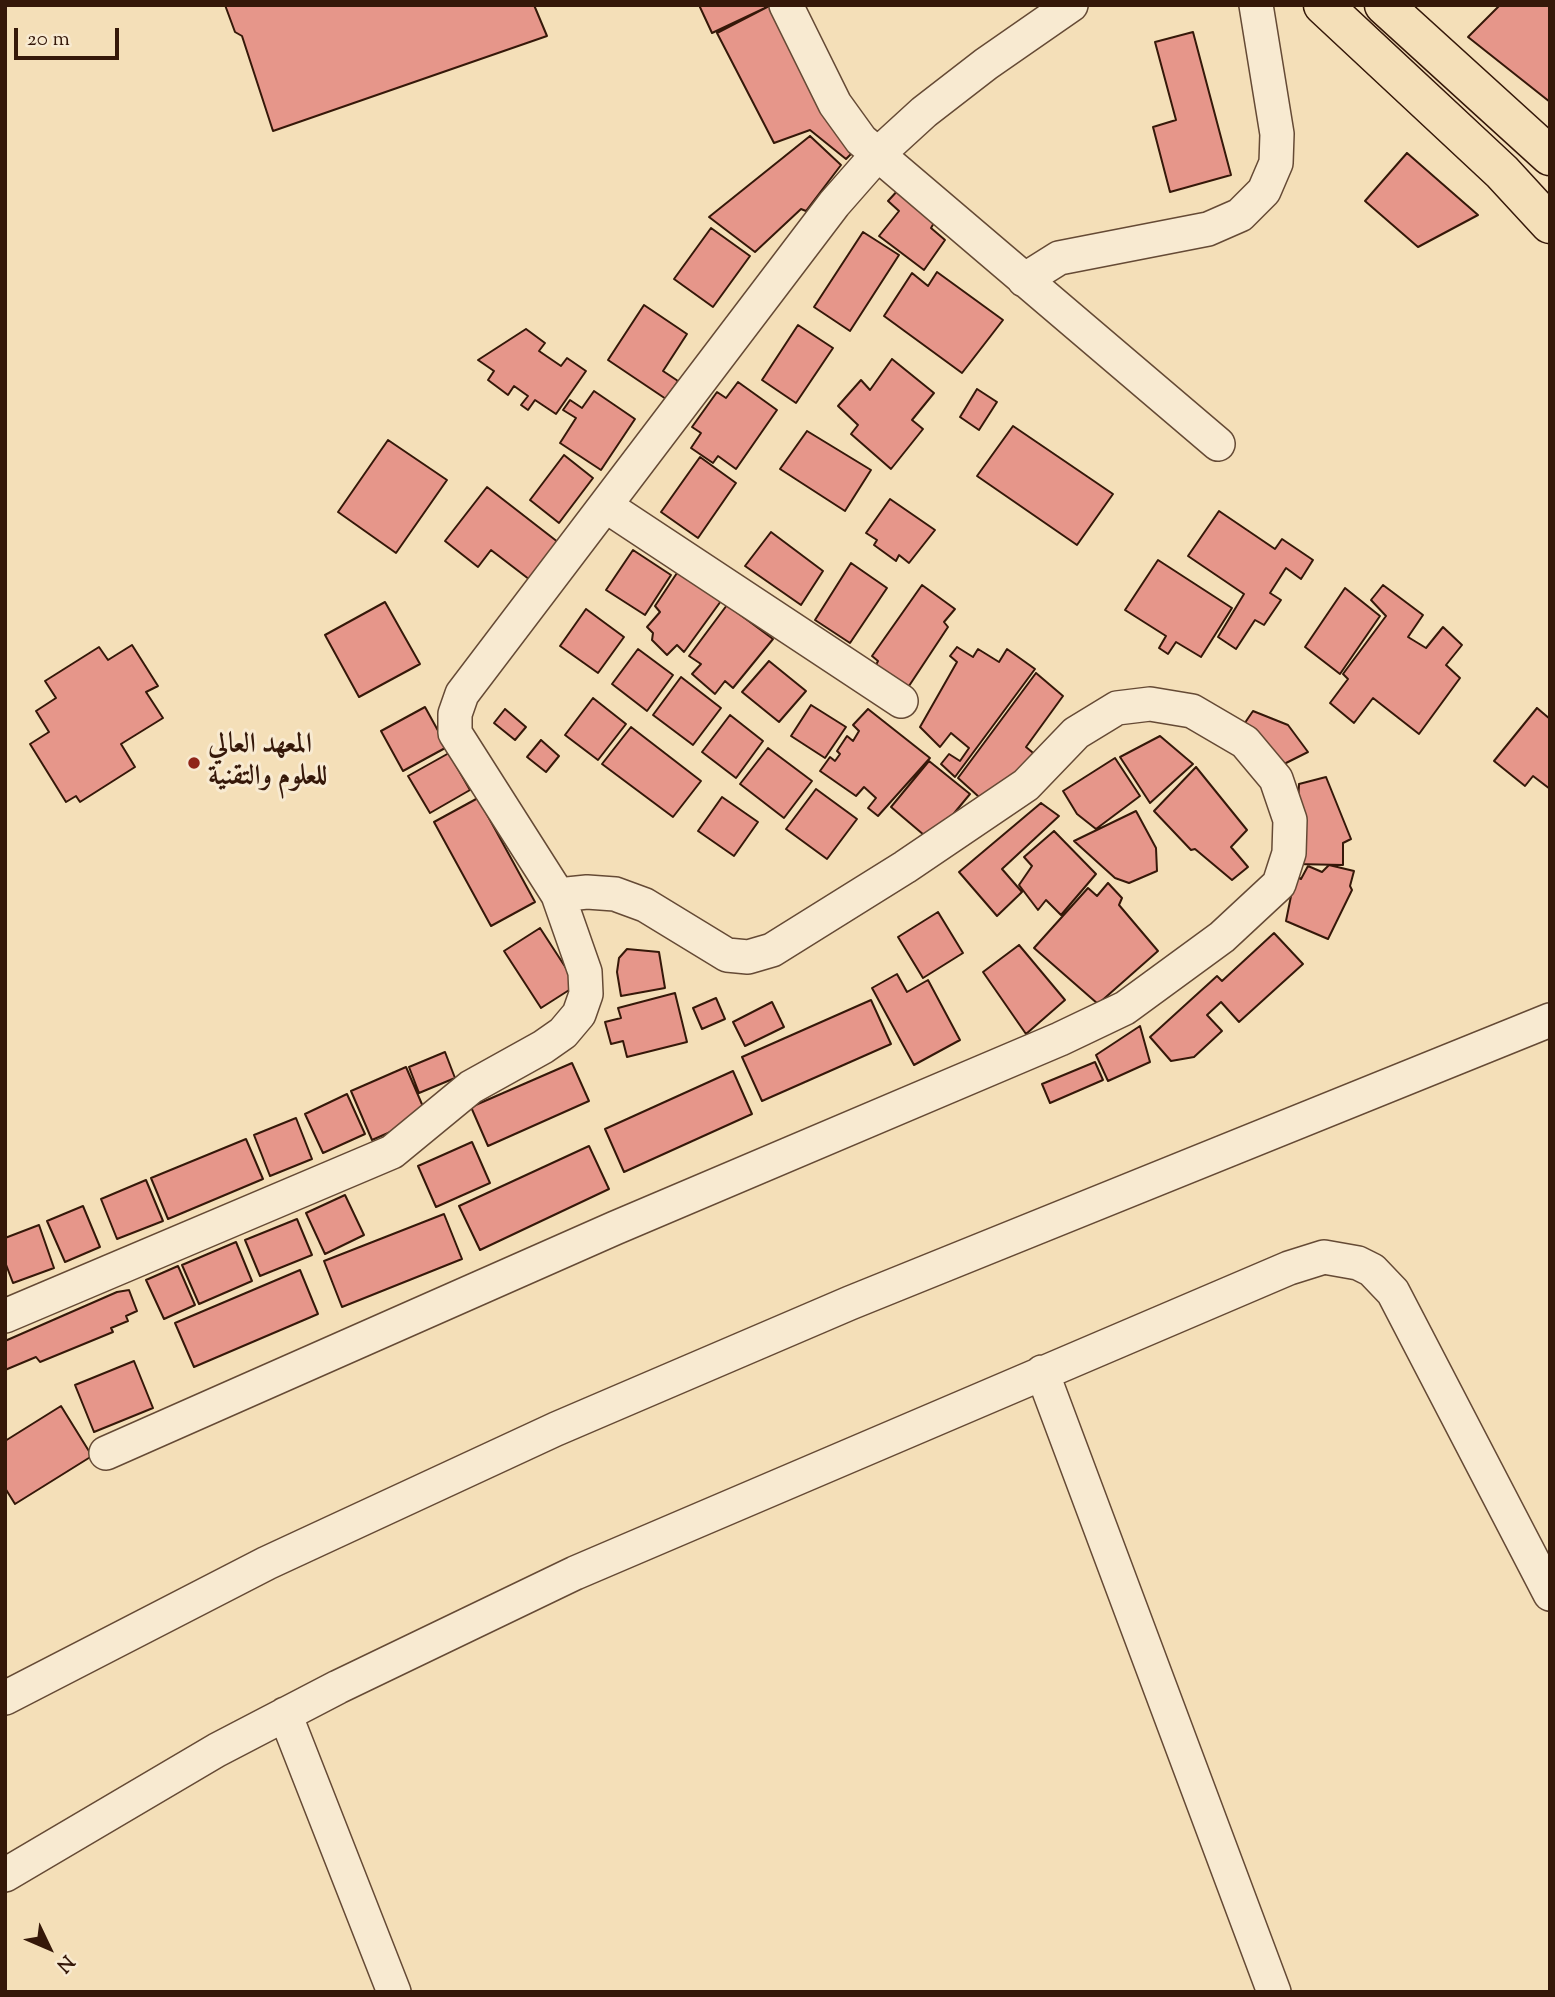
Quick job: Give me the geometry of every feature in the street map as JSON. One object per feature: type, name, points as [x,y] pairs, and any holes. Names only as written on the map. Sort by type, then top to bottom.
[{"type":"main road","points":[[1323,5],[1502,172],[1550,224]]},
{"type":"main road","points":[[1384,5],[1550,156]]},
{"type":"street","points":[[786,5],[847,124],[877,155],[1218,444]]},
{"type":"street","points":[[5,1316],[392,1152],[471,1087],[563,1033],[579,1014],[586,994],[585,972],[558,895],[455,733],[455,714],[462,694],[834,204],[877,155],[924,112],[986,64],[1071,5]]},
{"type":"street","points":[[1024,280],[1059,258],[1208,229],[1240,215],[1264,191],[1276,163],[1277,134],[1256,5]]},
{"type":"street","points":[[606,506],[901,701]]},
{"type":"street","points":[[106,1453],[615,1228],[1060,1039],[1125,1008],[1222,937],[1279,884],[1289,853],[1290,820],[1276,779],[1245,743],[1192,710],[1150,704],[1117,708],[1076,733],[1026,785],[905,867],[772,950],[748,957],[727,955],[645,905],[615,894],[587,892],[558,895]]},
{"type":"street","points":[[5,1698],[268,1563],[556,1429],[850,1303],[1550,1020]]},
{"type":"street","points":[[5,1875],[217,1750],[586,1567],[1307,1260],[1324,1257],[1357,1263],[1377,1275],[1393,1292],[1550,1594]]},
{"type":"street","points":[[1042,1372],[1274,1992]]},
{"type":"street","points":[[285,1714],[394,1992]]},
{"type":"building","points":[[225,5],[534,5],[547,36],[273,131],[242,36],[235,32]]},
{"type":"building","points":[[699,5],[764,5],[765,8],[712,33]]},
{"type":"building","points":[[771,5],[852,153],[846,159],[810,130],[774,143],[717,33]]},
{"type":"building","points":[[1500,5],[1550,5],[1550,102],[1468,37]]},
{"type":"building","points":[[1193,32],[1231,175],[1170,192],[1153,127],[1176,120],[1155,42]]},
{"type":"building","points":[[810,136],[841,165],[806,211],[801,209],[755,252],[709,217]]},
{"type":"building","points":[[1407,153],[1478,215],[1418,247],[1365,201]]},
{"type":"building","points":[[900,188],[938,216],[931,228],[945,240],[924,270],[879,236],[899,211],[888,201]]},
{"type":"building","points":[[711,228],[750,256],[713,307],[674,279]]},
{"type":"building","points":[[863,232],[899,255],[850,331],[814,307]]},
{"type":"building","points":[[937,272],[1003,320],[962,373],[884,316],[912,273],[928,286]]},
{"type":"building","points":[[644,305],[687,334],[663,371],[678,381],[666,399],[608,360]]},
{"type":"building","points":[[798,325],[833,348],[796,403],[762,380]]},
{"type":"building","points":[[526,329],[545,343],[539,351],[561,366],[567,358],[586,371],[556,414],[535,400],[528,410],[521,405],[528,396],[514,386],[508,395],[488,380],[494,371],[478,360]]},
{"type":"building","points":[[892,359],[934,393],[912,420],[923,429],[891,469],[851,434],[858,425],[838,406],[861,380],[870,390]]},
{"type":"building","points":[[738,382],[777,410],[736,469],[718,456],[713,463],[691,448],[701,433],[692,427],[717,392],[726,398]]},
{"type":"building","points":[[977,389],[997,402],[979,430],[960,417]]},
{"type":"building","points":[[594,391],[635,419],[601,470],[560,443],[576,418],[563,410],[570,400],[582,408]]},
{"type":"building","points":[[1013,426],[1113,494],[1077,545],[977,476]]},
{"type":"building","points":[[807,431],[871,470],[845,511],[780,469]]},
{"type":"building","points":[[388,440],[447,480],[396,553],[338,512]]},
{"type":"building","points":[[564,455],[593,478],[559,523],[530,500]]},
{"type":"building","points":[[700,457],[736,483],[698,538],[661,512]]},
{"type":"building","points":[[487,487],[563,546],[534,583],[491,550],[478,567],[445,541]]},
{"type":"building","points":[[890,499],[935,530],[909,563],[899,555],[896,561],[874,545],[877,540],[866,533]]},
{"type":"building","points":[[1219,511],[1275,549],[1282,539],[1313,560],[1301,579],[1286,568],[1270,593],[1281,600],[1264,625],[1255,620],[1236,649],[1218,637],[1244,594],[1188,556]]},
{"type":"building","points":[[771,532],[823,571],[801,605],[745,566]]},
{"type":"building","points":[[633,550],[671,575],[645,615],[606,590]]},
{"type":"building","points":[[1158,560],[1232,608],[1201,657],[1176,642],[1168,654],[1159,648],[1166,636],[1125,610]]},
{"type":"building","points":[[851,563],[887,588],[850,643],[815,620]]},
{"type":"building","points":[[679,570],[721,601],[684,652],[677,645],[667,655],[652,640],[653,633],[647,627],[660,612],[655,606]]},
{"type":"building","points":[[922,585],[955,609],[944,622],[948,627],[903,695],[872,673],[878,661],[872,656]]},
{"type":"building","points":[[1383,585],[1423,615],[1408,637],[1426,648],[1443,627],[1462,645],[1446,665],[1460,678],[1419,734],[1373,698],[1354,723],[1330,703],[1348,679],[1343,674],[1386,616],[1371,600]]},
{"type":"building","points":[[1345,588],[1380,616],[1340,674],[1305,647]]},
{"type":"building","points":[[385,602],[420,664],[359,697],[325,635]]},
{"type":"building","points":[[727,605],[773,639],[733,688],[725,681],[715,694],[692,674],[701,664],[689,656]]},
{"type":"building","points":[[586,609],[624,637],[598,673],[560,646]]},
{"type":"building","points":[[132,645],[158,686],[146,692],[163,718],[121,744],[135,767],[80,802],[76,796],[66,802],[30,744],[49,732],[36,711],[56,698],[45,681],[99,647],[108,660]]},
{"type":"building","points":[[957,647],[973,657],[978,649],[999,662],[1007,649],[1035,669],[955,777],[941,764],[949,754],[960,761],[969,748],[951,733],[940,747],[920,727],[957,662],[950,656]]},
{"type":"building","points":[[638,649],[673,675],[647,711],[612,684]]},
{"type":"building","points":[[769,661],[806,691],[779,722],[742,692]]},
{"type":"building","points":[[1036,673],[1063,696],[1026,747],[1038,757],[989,806],[958,778]]},
{"type":"building","points":[[681,677],[721,708],[693,745],[653,715]]},
{"type":"building","points":[[593,698],[626,724],[598,760],[565,735]]},
{"type":"building","points":[[811,705],[846,727],[825,758],[791,736]]},
{"type":"building","points":[[425,707],[447,747],[403,771],[381,731]]},
{"type":"building","points":[[1537,708],[1550,719],[1550,789],[1533,776],[1525,786],[1494,761]]},
{"type":"building","points":[[505,709],[526,727],[515,740],[494,723]]},
{"type":"building","points":[[868,709],[930,758],[878,816],[868,808],[876,798],[864,787],[856,796],[820,771],[830,757],[835,761],[840,754],[837,751],[847,736],[853,741],[859,731],[853,725]]},
{"type":"building","points":[[1253,711],[1288,725],[1308,752],[1274,769],[1238,733]]},
{"type":"building","points":[[730,715],[763,741],[736,778],[702,752]]},
{"type":"building","points":[[631,727],[701,781],[673,817],[602,764]]},
{"type":"building","points":[[1160,736],[1193,764],[1150,803],[1120,757]]},
{"type":"building","points":[[541,740],[559,756],[546,772],[527,757]]},
{"type":"building","points":[[768,748],[812,781],[784,818],[740,784]]},
{"type":"building","points":[[449,753],[470,790],[430,813],[408,776]]},
{"type":"building","points":[[1115,758],[1140,796],[1096,829],[1077,814],[1063,791]]},
{"type":"building","points":[[929,761],[970,794],[931,841],[891,807]]},
{"type":"building","points":[[1196,767],[1247,830],[1231,847],[1248,867],[1232,880],[1195,849],[1191,850],[1154,811]]},
{"type":"building","points":[[1326,777],[1351,839],[1343,843],[1343,865],[1295,864],[1299,784]]},
{"type":"building","points":[[816,789],[857,819],[827,859],[786,829]]},
{"type":"building","points":[[722,797],[758,822],[734,856],[698,831]]},
{"type":"building","points":[[478,798],[535,902],[491,926],[434,822]]},
{"type":"building","points":[[1041,803],[1059,816],[1002,869],[1022,892],[997,916],[959,872]]},
{"type":"building","points":[[1136,811],[1156,848],[1157,871],[1129,883],[1115,878],[1074,841]]},
{"type":"building","points":[[1054,831],[1096,874],[1061,915],[1046,900],[1038,910],[1019,885],[1032,866],[1024,857]]},
{"type":"building","points":[[1329,865],[1354,871],[1350,886],[1352,890],[1328,939],[1286,921],[1295,876],[1301,879],[1308,866],[1322,872]]},
{"type":"building","points":[[1108,883],[1122,898],[1119,905],[1158,951],[1098,1004],[1034,948],[1088,888],[1097,896]]},
{"type":"building","points":[[938,912],[963,953],[923,978],[898,937]]},
{"type":"building","points":[[540,928],[577,985],[541,1008],[504,951]]},
{"type":"building","points":[[1274,933],[1303,964],[1239,1022],[1221,1002],[1207,1015],[1222,1031],[1194,1057],[1171,1061],[1150,1037],[1217,976],[1222,981]]},
{"type":"building","points":[[1019,945],[1065,1000],[1026,1034],[983,972]]},
{"type":"building","points":[[627,949],[659,952],[665,988],[621,996],[617,972],[619,958]]},
{"type":"building","points":[[897,974],[907,992],[928,980],[960,1040],[914,1065],[872,988]]},
{"type":"building","points":[[675,993],[687,1042],[627,1057],[623,1041],[611,1044],[605,1022],[621,1018],[618,1008]]},
{"type":"building","points":[[716,998],[725,1019],[702,1029],[693,1008]]},
{"type":"building","points":[[871,1000],[891,1044],[762,1101],[742,1057]]},
{"type":"building","points":[[772,1002],[784,1027],[745,1046],[733,1022]]},
{"type":"building","points":[[1140,1026],[1150,1062],[1108,1081],[1096,1055]]},
{"type":"building","points":[[445,1052],[455,1078],[419,1093],[409,1067]]},
{"type":"building","points":[[1095,1062],[1103,1080],[1050,1103],[1042,1084]]},
{"type":"building","points":[[572,1063],[589,1101],[488,1146],[471,1107]]},
{"type":"building","points":[[406,1067],[427,1116],[372,1140],[351,1091]]},
{"type":"building","points":[[733,1071],[752,1114],[624,1172],[605,1129]]},
{"type":"building","points":[[347,1094],[365,1134],[323,1153],[305,1114]]},
{"type":"building","points":[[296,1118],[312,1159],[270,1176],[254,1135]]},
{"type":"building","points":[[246,1139],[263,1179],[168,1219],[151,1178]]},
{"type":"building","points":[[472,1142],[490,1183],[436,1207],[418,1166]]},
{"type":"building","points":[[589,1146],[609,1189],[480,1250],[459,1206]]},
{"type":"building","points":[[146,1180],[163,1221],[117,1239],[101,1199]]},
{"type":"building","points":[[345,1195],[364,1235],[325,1254],[306,1213]]},
{"type":"building","points":[[83,1206],[100,1247],[65,1262],[47,1221]]},
{"type":"building","points":[[444,1214],[462,1259],[342,1307],[324,1261]]},
{"type":"building","points":[[297,1219],[312,1255],[260,1276],[245,1240]]},
{"type":"building","points":[[39,1225],[54,1268],[13,1283],[5,1262],[5,1238]]},
{"type":"building","points":[[236,1242],[252,1281],[199,1304],[182,1265]]},
{"type":"building","points":[[178,1266],[195,1305],[164,1319],[146,1280]]},
{"type":"building","points":[[300,1270],[318,1314],[194,1367],[175,1323]]},
{"type":"building","points":[[129,1290],[137,1311],[126,1316],[128,1321],[111,1328],[113,1332],[40,1362],[36,1357],[5,1370],[5,1341],[117,1292]]},
{"type":"building","points":[[134,1361],[153,1408],[94,1432],[75,1385]]},
{"type":"building","points":[[61,1406],[92,1456],[15,1504],[5,1488],[5,1441]]},
{"type":"place","name":"المعهد العالي للعلوم والتقنية","points":[[194,763]]}]
